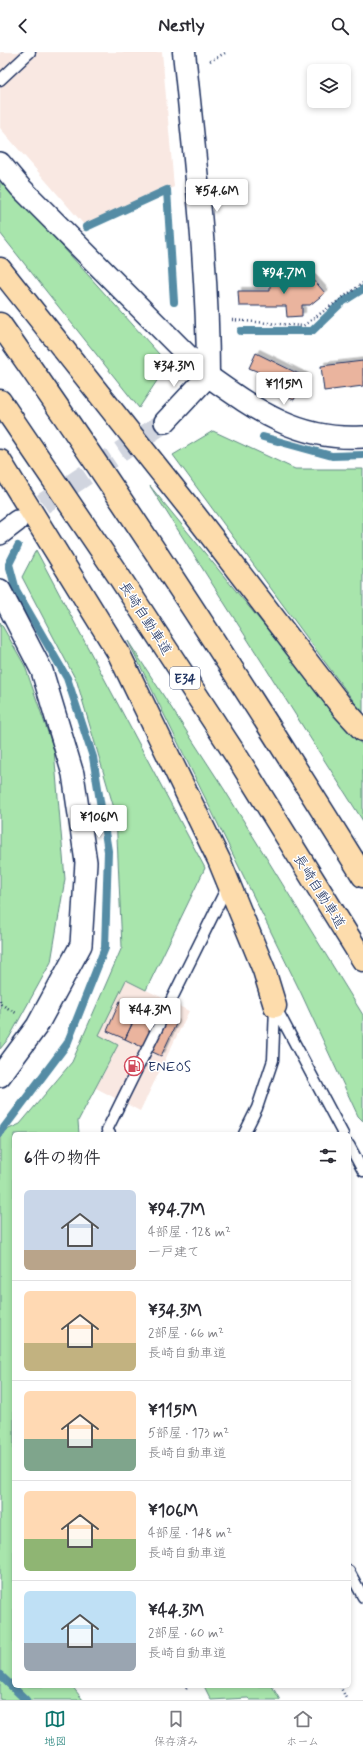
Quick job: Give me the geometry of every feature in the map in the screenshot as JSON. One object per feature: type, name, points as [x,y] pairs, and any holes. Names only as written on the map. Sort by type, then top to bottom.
[{"type":"highway","points":[[0,269],[195,515],[342,707],[363,730]]},
{"type":"highway","points":[[0,324],[154,548],[277,737],[363,876]]},
{"type":"highway","name":"長崎自動車道","points":[[0,401],[118,575],[235,754],[363,960]]},
{"type":"highway","points":[[0,461],[118,652],[219,860],[264,970],[275,1006]]},
{"type":"street","points":[[165,422],[208,376],[208,317],[203,248],[184,52]]},
{"type":"street","points":[[0,163],[20,187],[208,376],[240,399],[273,419],[304,432],[351,438],[363,437]]},
{"type":"street","points":[[0,534],[18,521]]},
{"type":"street","points":[[0,590],[42,671],[73,774],[86,862],[81,946],[37,1026],[0,1076]]},
{"type":"lane","points":[[0,80],[30,52]]},
{"type":"lane","points":[[108,1132],[107,1130],[229,883]]},
{"type":"lane","points":[[245,1132],[257,1108],[274,1060],[275,1006]]},
{"type":"lane","points":[[275,1006],[342,1132]]},
{"type":"lane","points":[[351,1149],[363,1171]]},
{"type":"lane","points":[[351,1575],[363,1597]]},
{"type":"path","points":[[208,317],[303,326],[363,283]]},
{"type":"path","points":[[341,1688],[347,1700]]},
{"type":"shaded area","points":[[0,52],[162,52],[174,187],[86,227],[0,128]]},
{"type":"shaded area","name":"ENEOS","points":[[126,980],[189,1011],[140,1111],[96,1088],[118,1045],[99,1035]]},
{"type":"green space","points":[[0,177],[168,364],[139,408],[0,233]]},
{"type":"green space","points":[[213,431],[295,469],[363,469],[363,714],[173,455]]},
{"type":"green space","points":[[150,486],[363,746],[363,821]]},
{"type":"green space","points":[[36,550],[205,868],[146,990],[126,980],[99,1035],[118,1045],[78,1121],[79,1132],[12,1132],[12,1688],[74,1688],[83,1700],[0,1700],[0,1133],[20,1124],[72,1062],[122,947],[116,815],[77,682],[22,577]]},
{"type":"green space","points":[[0,622],[25,666],[54,750],[65,879],[51,962],[9,1038],[0,1049]]},
{"type":"green space","points":[[128,641],[224,789],[363,1015],[363,1121],[358,1116],[301,993]]},
{"type":"green space","points":[[205,1688],[273,1688],[280,1700],[250,1700],[248,1698],[211,1700]]},
{"type":"building","points":[[270,278],[312,278],[325,293],[310,305],[302,305],[302,316],[287,317],[286,306],[239,306],[238,291],[270,291]]},
{"type":"building","points":[[256,353],[305,377],[294,400],[261,385],[266,375],[249,368]]},
{"type":"building","points":[[363,361],[363,386],[324,391],[321,366]]},
{"type":"building","points":[[120,1001],[139,1009],[125,1039],[107,1031]]},
{"type":"building","points":[[140,1007],[176,1024],[161,1056],[125,1039]]},
{"type":"waterway","points":[[86,227],[167,190],[174,302]]},
{"type":"waterway","points":[[241,331],[312,331],[341,303],[363,289]]},
{"type":"waterway","points":[[263,437],[332,456],[363,455]]},
{"type":"waterway","points":[[0,1133],[67,1044],[105,948],[108,851],[93,757],[67,678],[16,590],[9,564],[18,546]]},
{"type":"waterway","points":[[0,1675],[12,1687]]},
{"type":"waterway","points":[[14,1688],[26,1700]]},
{"type":"tunnel","points":[[17,521],[165,422]]},
{"type":"place","name":"ENEOS","points":[[134,1066]]}]
